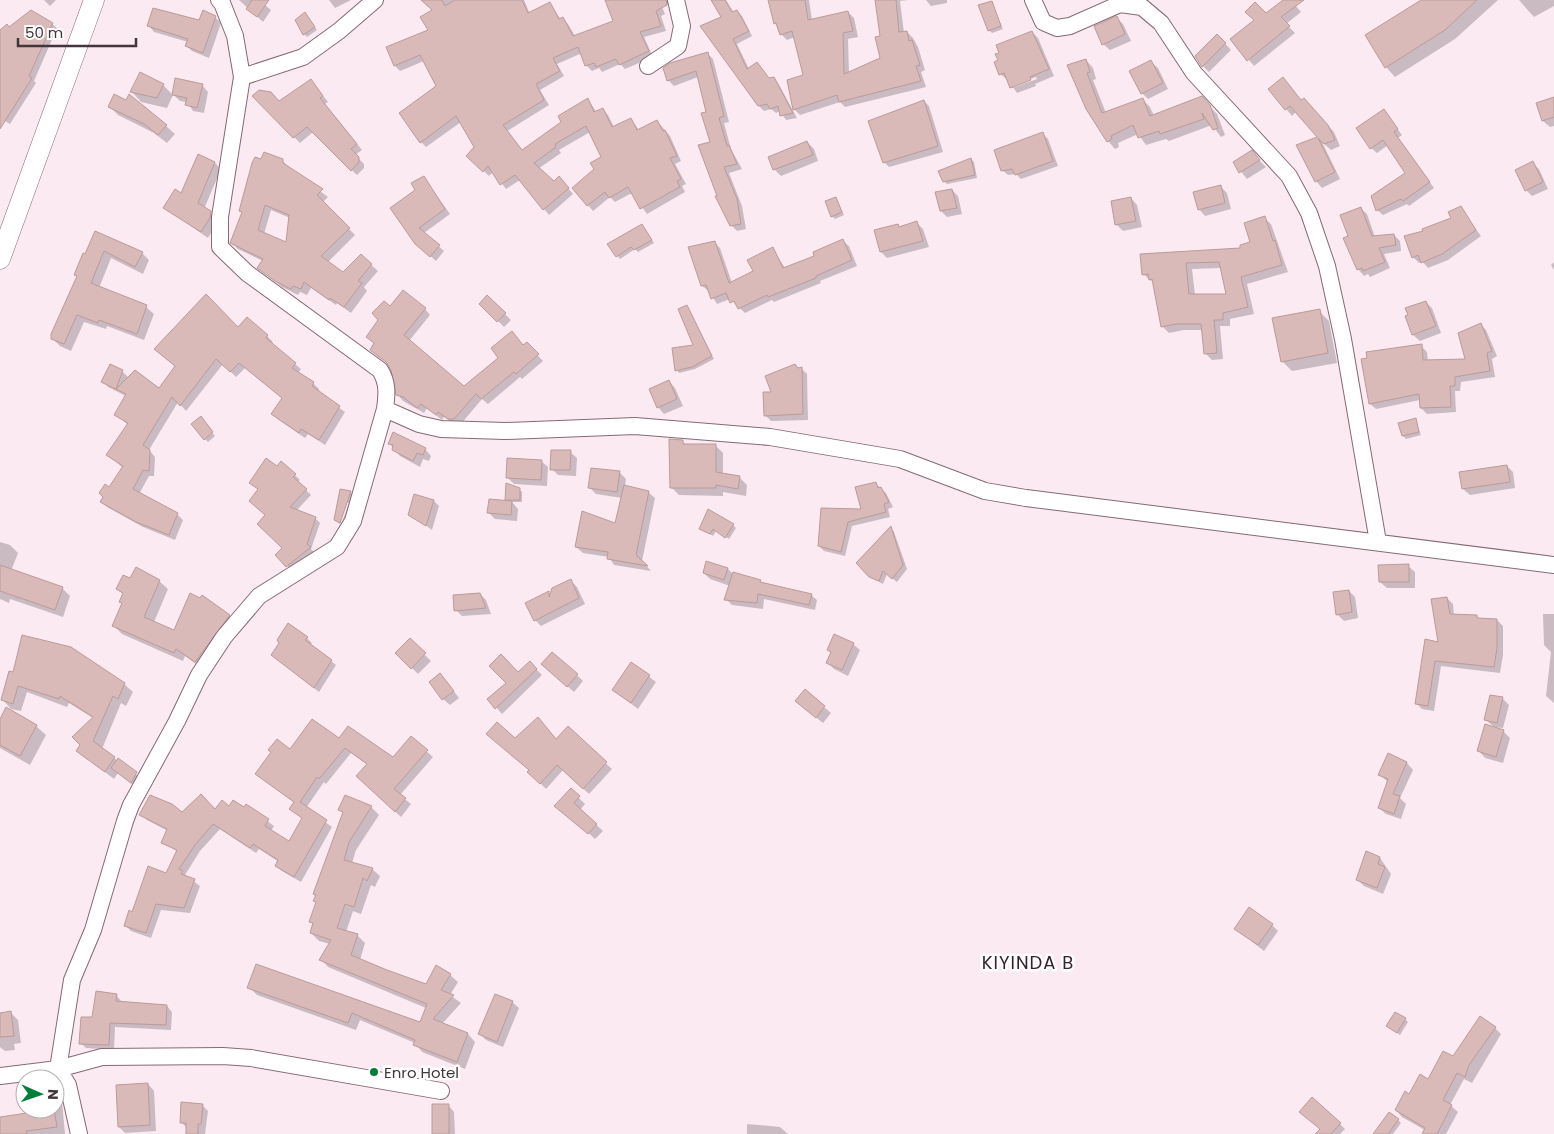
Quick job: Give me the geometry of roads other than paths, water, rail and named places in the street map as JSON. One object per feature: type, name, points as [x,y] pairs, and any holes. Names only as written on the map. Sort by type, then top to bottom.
[{"type":"main road","points":[[0,260],[94,0]]},
{"type":"street","points":[[219,0],[222,3],[235,36],[242,77],[220,217],[220,247],[247,273],[380,370],[385,379],[387,393],[385,409],[353,521],[346,537],[337,547],[260,596],[224,637],[200,675],[131,805],[93,930],[72,980],[58,1069],[102,1057],[223,1056],[252,1058],[442,1090]]},
{"type":"street","points":[[242,77],[302,56],[339,31],[375,0]]},
{"type":"street","points":[[648,66],[678,46],[682,26],[676,0]]},
{"type":"street","points":[[1033,0],[1043,22],[1056,28],[1070,26],[1120,4],[1142,7],[1161,23],[1194,73],[1289,176],[1309,213],[1327,266],[1343,339],[1378,542]]},
{"type":"street","points":[[385,409],[419,424],[441,429],[505,432],[635,426],[770,437],[900,459],[985,491],[1026,498],[1554,565]]},
{"type":"street","points":[[0,1076],[15,1074]]},
{"type":"street","points":[[65,1080],[68,1085],[79,1134]]},
{"type":"place","name":"Enro Hotel","points":[[374,1072]]},
{"type":"district","name":"KIYINDA B","points":[[1028,962]]}]
